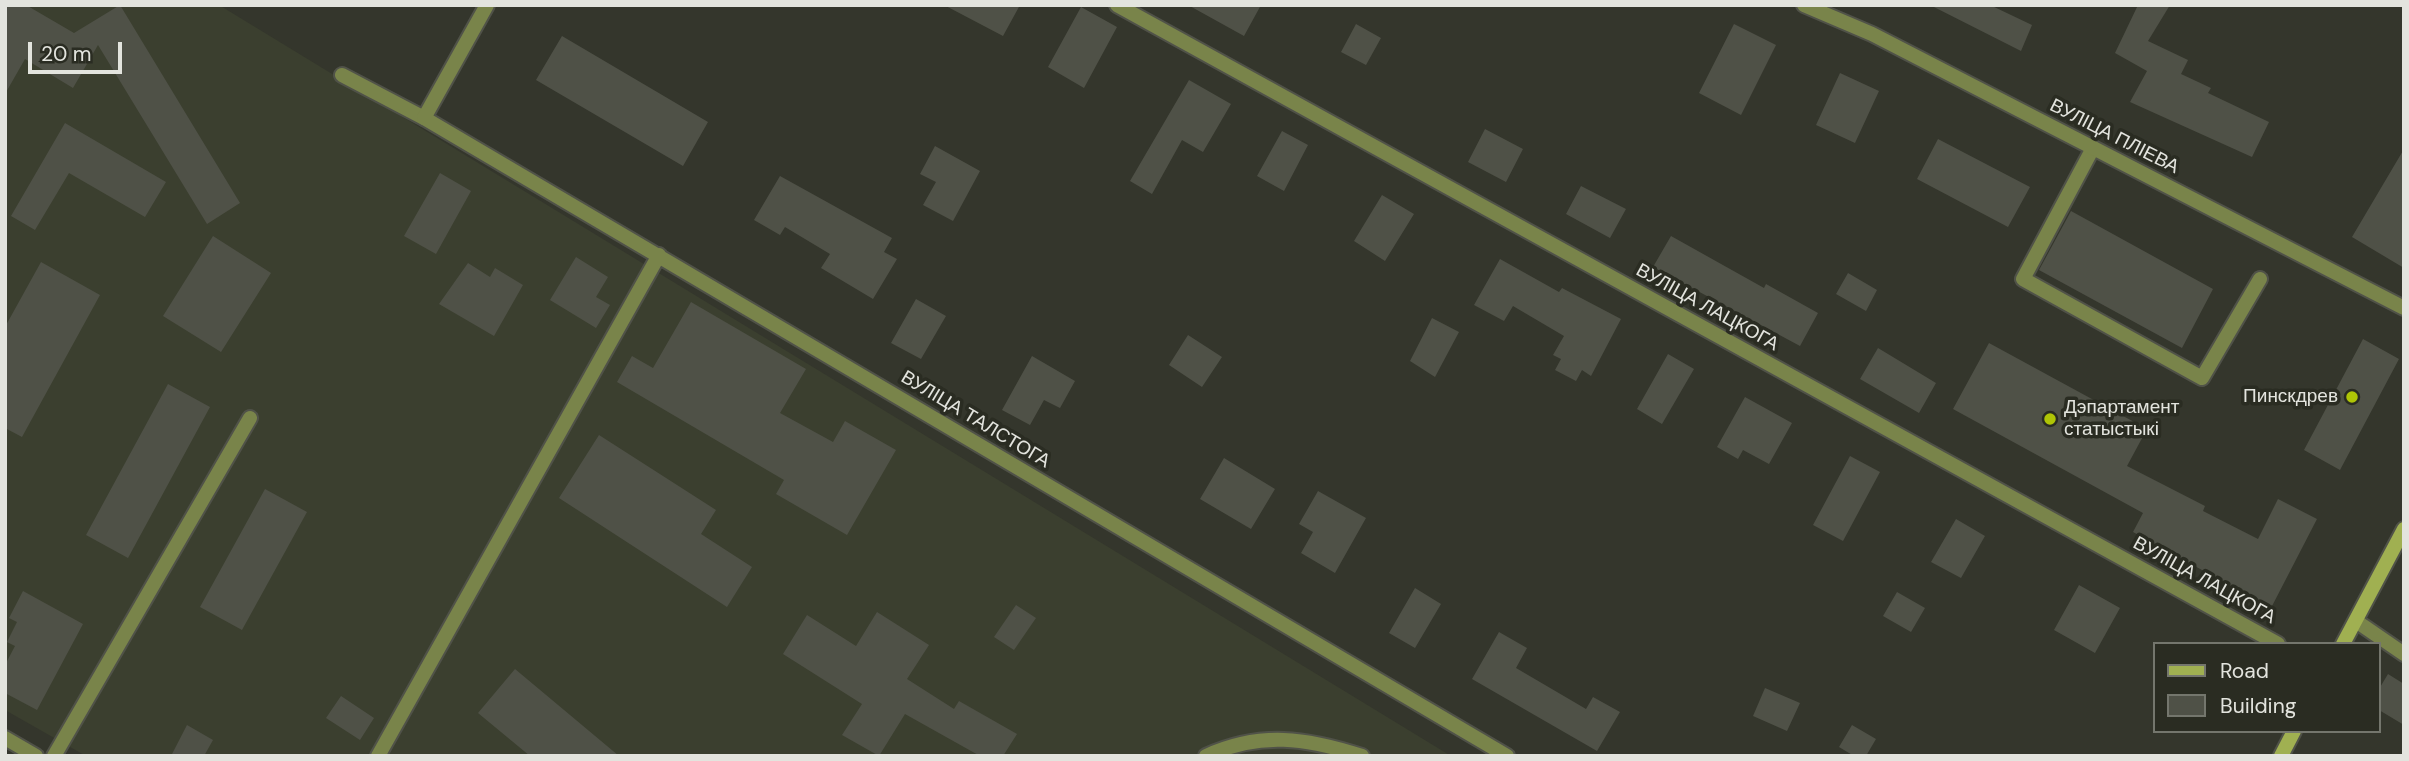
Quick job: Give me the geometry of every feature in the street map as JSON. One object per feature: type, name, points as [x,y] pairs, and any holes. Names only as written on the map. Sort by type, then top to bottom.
[{"type":"main road","points":[[2344,642],[2404,530]]},
{"type":"main road","points":[[2281,756],[2293,733]]},
{"type":"street","points":[[424,118],[487,5]]},
{"type":"street","name":"ВУЛІЦА ЛАЦКОГА","points":[[1117,5],[2274,642]]},
{"type":"street","name":"ВУЛІЦА ПЛІЕВА","points":[[1804,5],[1872,34],[2404,308]]},
{"type":"street","name":"ВУЛІЦА ТАЛСТОГА","points":[[342,75],[424,118],[1507,756]]},
{"type":"street","points":[[2093,148],[2023,279],[2202,377],[2260,279]]},
{"type":"street","points":[[378,756],[659,256]]},
{"type":"street","points":[[54,756],[250,418]]},
{"type":"street","points":[[2356,621],[2404,654]]},
{"type":"street","points":[[1206,756],[1245,741],[1278,737],[1323,743],[1362,756]]},
{"type":"street","points":[[5,738],[36,756]]},
{"type":"shaded area","points":[[5,5],[219,5],[1451,756],[86,756],[5,710]]},
{"type":"building","points":[[5,5],[26,5],[74,33],[120,5],[240,203],[207,224],[98,45],[73,88],[25,59],[5,94]]},
{"type":"building","points":[[944,5],[1020,5],[1003,36]]},
{"type":"building","points":[[1188,5],[1261,5],[1244,36]]},
{"type":"building","points":[[1930,5],[1990,5],[2032,25],[2021,51]]},
{"type":"building","points":[[2138,5],[2170,5],[2148,41],[2188,60],[2181,74],[2211,88],[2208,93],[2269,122],[2252,157],[2130,102],[2147,71],[2115,53]]},
{"type":"building","points":[[1081,7],[1117,27],[1084,88],[1048,67]]},
{"type":"building","points":[[1356,24],[1381,38],[1366,65],[1341,52]]},
{"type":"building","points":[[1734,24],[1776,45],[1741,115],[1699,93]]},
{"type":"building","points":[[562,36],[708,122],[683,166],[536,80]]},
{"type":"building","points":[[1840,73],[1879,91],[1855,143],[1816,125]]},
{"type":"building","points":[[1189,80],[1231,104],[1203,152],[1182,140],[1152,194],[1130,181]]},
{"type":"building","points":[[65,123],[166,182],[145,217],[69,173],[35,230],[11,216]]},
{"type":"building","points":[[1485,129],[1523,149],[1506,182],[1468,162]]},
{"type":"building","points":[[1282,131],[1308,145],[1284,191],[1257,176]]},
{"type":"building","points":[[1938,139],[2030,187],[2008,227],[1917,179]]},
{"type":"building","points":[[935,146],[980,171],[953,221],[923,205],[936,182],[920,174]]},
{"type":"building","points":[[2404,149],[2404,268],[2352,237]]},
{"type":"building","points":[[440,173],[471,191],[436,254],[404,236]]},
{"type":"building","points":[[780,176],[892,238],[884,252],[897,259],[873,299],[821,268],[830,254],[785,227],[780,235],[754,220]]},
{"type":"building","points":[[1581,186],[1626,209],[1610,238],[1566,214]]},
{"type":"building","points":[[1382,195],[1414,214],[1385,261],[1354,241]]},
{"type":"building","points":[[2071,211],[2213,289],[2182,348],[2039,270]]},
{"type":"building","points":[[213,236],[271,273],[221,352],[163,316]]},
{"type":"building","points":[[1671,236],[1764,288],[1766,284],[1818,313],[1800,346],[1653,267]]},
{"type":"building","points":[[576,257],[608,277],[596,297],[610,305],[596,328],[550,300]]},
{"type":"building","points":[[1500,259],[1559,292],[1562,288],[1621,319],[1591,376],[1582,370],[1576,381],[1555,370],[1561,359],[1553,355],[1564,336],[1513,306],[1504,321],[1474,305]]},
{"type":"building","points":[[41,262],[100,295],[22,437],[5,428],[5,327]]},
{"type":"building","points":[[468,263],[490,277],[495,268],[523,285],[494,336],[439,304]]},
{"type":"building","points":[[1848,273],[1877,290],[1866,311],[1836,294]]},
{"type":"building","points":[[916,299],[946,316],[921,359],[891,343]]},
{"type":"building","points":[[691,302],[806,369],[780,413],[833,442],[845,421],[896,450],[847,535],[776,494],[784,480],[617,382],[632,356],[653,368]]},
{"type":"building","points":[[1432,318],[1459,332],[1435,377],[1410,361]]},
{"type":"building","points":[[1188,335],[1222,357],[1202,387],[1169,365]]},
{"type":"building","points":[[2363,339],[2399,359],[2340,470],[2304,450]]},
{"type":"building","points":[[1989,343],[2147,429],[2127,466],[2205,506],[2203,511],[2258,539],[2278,499],[2317,519],[2271,608],[2133,532],[2143,513],[1953,409]]},
{"type":"building","points":[[1878,348],[1936,383],[1919,413],[1860,379]]},
{"type":"building","points":[[1668,354],[1694,369],[1662,424],[1637,409]]},
{"type":"building","points":[[1032,356],[1075,381],[1060,408],[1044,400],[1030,425],[1002,410]]},
{"type":"building","points":[[168,384],[210,407],[128,558],[86,535]]},
{"type":"building","points":[[1745,397],[1792,423],[1769,464],[1743,450],[1738,459],[1717,447]]},
{"type":"building","points":[[599,435],[716,510],[701,534],[752,567],[727,607],[559,498]]},
{"type":"building","points":[[1850,456],[1880,472],[1843,541],[1813,525]]},
{"type":"building","points":[[1224,458],[1275,489],[1251,529],[1200,499]]},
{"type":"building","points":[[265,489],[307,512],[242,630],[200,607]]},
{"type":"building","points":[[1318,491],[1366,518],[1335,573],[1301,553],[1313,532],[1299,524]]},
{"type":"building","points":[[1956,519],[1985,536],[1961,578],[1931,562]]},
{"type":"building","points":[[2079,585],[2120,608],[2095,653],[2054,630]]},
{"type":"building","points":[[1415,588],[1441,604],[1415,648],[1389,633]]},
{"type":"building","points":[[23,591],[83,624],[37,710],[5,693],[5,665],[15,646],[7,642],[17,622],[9,618]]},
{"type":"building","points":[[1897,592],[1925,608],[1911,632],[1883,616]]},
{"type":"building","points":[[1016,605],[1036,618],[1014,650],[994,637]]},
{"type":"building","points":[[877,612],[929,645],[907,679],[954,709],[959,701],[1017,734],[1003,756],[980,756],[905,714],[879,756],[842,735],[862,704],[783,654],[807,615],[856,646]]},
{"type":"building","points":[[1499,632],[1527,648],[1516,668],[1586,709],[1593,697],[1620,712],[1597,751],[1472,679]]},
{"type":"building","points":[[515,669],[619,756],[530,756],[478,713]]},
{"type":"building","points":[[2388,674],[2404,684],[2404,725],[2381,711],[2381,686]]},
{"type":"building","points":[[1765,688],[1800,703],[1787,731],[1753,716]]},
{"type":"building","points":[[341,696],[374,718],[360,740],[326,718]]},
{"type":"building","points":[[187,725],[213,740],[204,756],[171,756]]},
{"type":"building","points":[[1852,725],[1876,739],[1866,756],[1854,756],[1839,747]]},
{"type":"place","name":"Пинскдрев","points":[[2352,397]]},
{"type":"place","name":"Дэпартамент статыстыкі","points":[[2050,419]]}]
